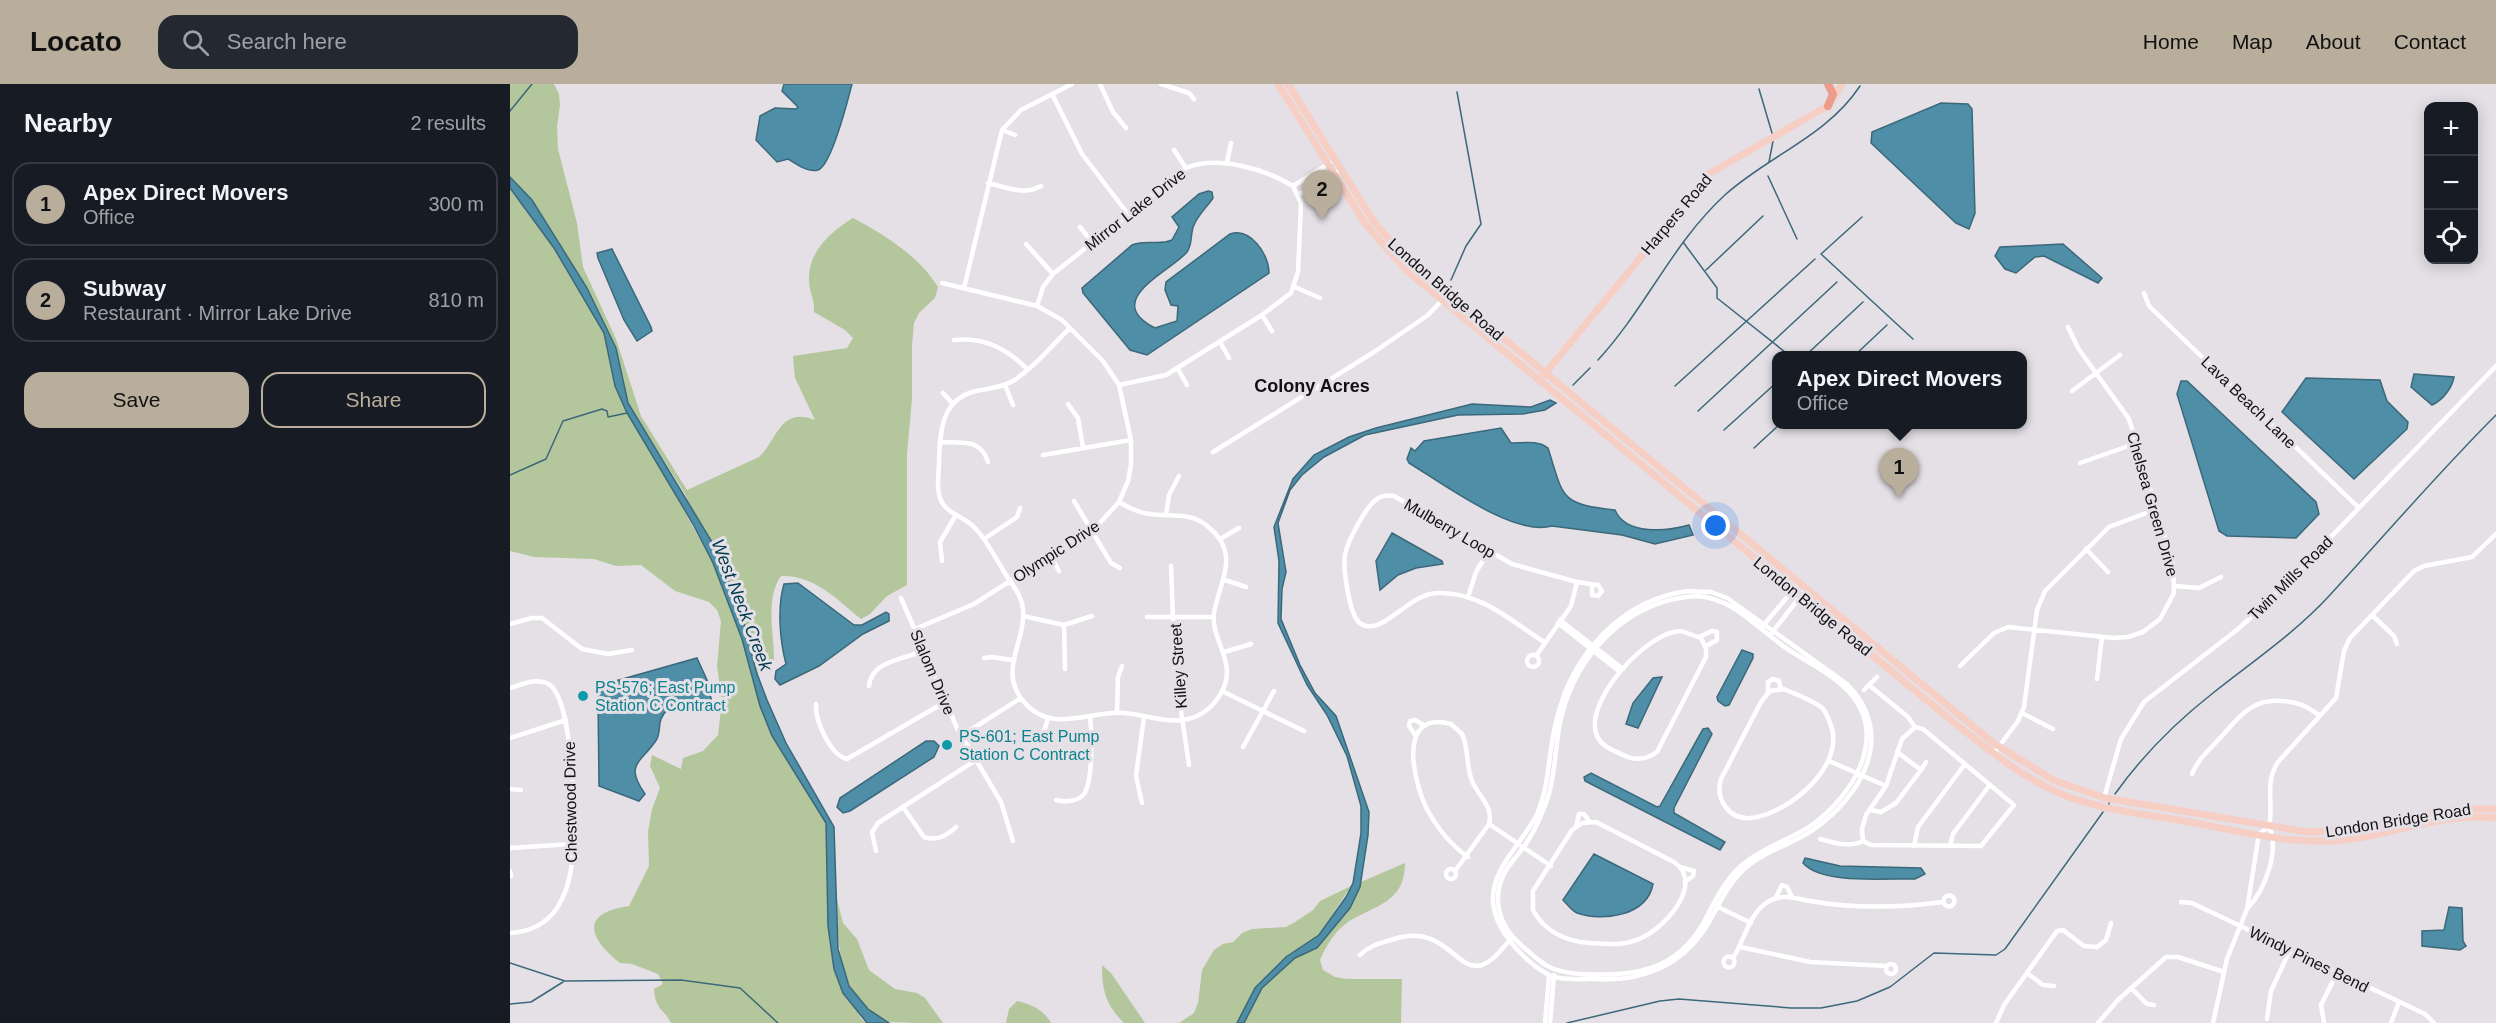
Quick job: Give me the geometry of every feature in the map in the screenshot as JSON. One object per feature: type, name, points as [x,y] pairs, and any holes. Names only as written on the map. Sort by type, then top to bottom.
[{"type":"main road","name":"London Bridge Road","points":[[1278,84],[1332,162],[1341,169],[1374,222],[1394,246],[1541,377],[1793,590],[1996,750],[2056,792],[2083,801],[2274,837],[2312,841],[2344,840],[2444,819],[2496,818]]},
{"type":"main road","name":"London Bridge Road","points":[[1288,84],[1332,162],[1334,173],[1378,240],[1406,270],[1798,583],[1996,750],[2054,780],[2104,798],[2307,832],[2335,832],[2445,810],[2496,809]]},
{"type":"main road","points":[[1828,84],[1833,94],[1828,106]]},
{"type":"main road","name":"Harpers Road","points":[[1541,377],[1710,173],[1828,106],[1842,84]]},
{"type":"street","points":[[963,288],[1002,130],[1015,114],[1072,84]]},
{"type":"street","points":[[1100,84],[1113,112],[1126,128]]},
{"type":"street","points":[[1161,84],[1189,93],[1194,99]]},
{"type":"street","points":[[1052,94],[1082,154],[1128,213]]},
{"type":"street","points":[[1002,130],[1015,135]]},
{"type":"street","points":[[1227,162],[1231,143]]},
{"type":"street","points":[[1174,150],[1186,168]]},
{"type":"street","name":"Mirror Lake Drive","points":[[1037,306],[1043,287],[1053,274],[1186,168],[1205,162],[1227,162],[1293,186]]},
{"type":"street","points":[[1119,386],[1152,380],[1178,369],[1280,303],[1295,287],[1298,272],[1299,194],[1293,186],[1332,162]]},
{"type":"street","points":[[1299,194],[1341,169]]},
{"type":"street","points":[[988,183],[1020,191],[1031,191],[1041,186]]},
{"type":"street","points":[[1080,228],[1092,242]]},
{"type":"street","points":[[1026,244],[1053,274]]},
{"type":"street","name":"Olympic Drive","points":[[915,629],[974,604],[1105,520],[1119,502],[1130,472],[1131,440],[1119,386],[1109,369],[1070,328],[1056,315],[1037,306],[942,283]]},
{"type":"street","points":[[1295,287],[1320,298]]},
{"type":"street","name":"Lava Beach Lane","points":[[2144,293],[2148,306],[2359,508]]},
{"type":"street","points":[[1213,452],[1374,352],[1428,315],[1448,294]]},
{"type":"street","points":[[1263,315],[1272,331]]},
{"type":"street","name":"Chelsea Green Drive","points":[[1960,666],[1999,630],[2014,627],[2102,637],[2128,637],[2149,629],[2164,615],[2175,586],[2175,569],[2127,413],[2068,327]]},
{"type":"street","points":[[1070,328],[1027,369],[1005,385],[969,393],[953,404],[941,422],[939,468],[941,501],[956,515],[969,522],[984,539],[1020,597],[1023,616],[1012,660],[1013,680],[1021,698],[1032,710],[1048,718],[1070,720],[1117,713],[1183,720],[1203,713],[1222,691],[1226,677],[1224,652],[1214,617],[1227,560],[1220,539],[1195,518],[1139,512],[1119,502]]},
{"type":"street","points":[[954,340],[978,340],[998,346],[1012,354],[1027,369]]},
{"type":"street","points":[[1220,342],[1229,358]]},
{"type":"street","points":[[2072,392],[2120,355]]},
{"type":"street","name":"Twin Mills Road","points":[[2104,798],[2121,739],[2131,719],[2144,702],[2238,628],[2273,597],[2496,366]]},
{"type":"street","points":[[1178,369],[1187,385]]},
{"type":"street","points":[[1005,385],[1013,405]]},
{"type":"street","points":[[943,393],[953,404]]},
{"type":"street","points":[[1068,404],[1078,418],[1083,448]]},
{"type":"street","points":[[1043,455],[1131,440]]},
{"type":"street","points":[[940,442],[976,444],[982,448],[988,462]]},
{"type":"street","points":[[2080,463],[2137,443]]},
{"type":"street","points":[[1166,515],[1169,495],[1179,476]]},
{"type":"street","name":"Mulberry Loop","points":[[1544,642],[1495,608],[1468,597],[1444,593],[1424,595],[1408,603],[1389,620],[1373,627],[1365,626],[1357,621],[1353,613],[1345,567],[1349,542],[1374,501],[1390,495],[1488,552],[1524,569],[1592,586]]},
{"type":"street","points":[[1074,501],[1111,563],[1120,568]]},
{"type":"street","points":[[984,539],[1017,517],[1020,508]]},
{"type":"street","points":[[1996,750],[2022,713],[2038,606],[2045,591],[2114,523],[2157,509]]},
{"type":"street","points":[[942,561],[940,542],[956,515]]},
{"type":"street","points":[[1220,539],[1239,528]]},
{"type":"street","points":[[2247,909],[2256,898],[2267,875],[2274,837],[2269,827],[2272,808],[2269,788],[2274,768],[2338,693],[2345,646],[2414,570],[2472,557],[2496,534]]},
{"type":"street","points":[[2086,549],[2108,572]]},
{"type":"street","points":[[1468,597],[1476,572],[1488,552]]},
{"type":"street","points":[[1050,555],[1059,571]]},
{"type":"street","name":"Killey Street","points":[[1171,567],[1175,670],[1189,765]]},
{"type":"street","points":[[2175,586],[2199,588],[2221,577]]},
{"type":"street","points":[[1224,580],[1246,587]]},
{"type":"street","points":[[1536,656],[1570,606],[1577,582]]},
{"type":"street","points":[[1762,627],[1798,583]]},
{"type":"street","points":[[1771,634],[1806,590]]},
{"type":"street","points":[[1703,591],[1720,595],[1735,602],[1771,634],[1840,677],[1858,696],[1867,713],[1871,732],[1870,753],[1850,795],[1825,820],[1797,839],[1760,857],[1743,871],[1714,906],[1690,947],[1673,962],[1636,978],[1613,980],[1552,973],[1511,939],[1496,917],[1494,889],[1503,867],[1522,846],[1532,824],[1544,793],[1556,720],[1563,698],[1593,649],[1625,614],[1653,599],[1679,592],[1703,591]]},
{"type":"street","name":"Slalom Drive","points":[[901,598],[961,736],[1001,802],[1013,841]]},
{"type":"street","points":[[2372,615],[2394,636],[2397,644]]},
{"type":"street","points":[[1023,616],[1064,625],[1092,616]]},
{"type":"street","points":[[1147,617],[1214,617]]},
{"type":"street","points":[[510,624],[532,618],[542,618],[582,649],[608,654],[632,650]]},
{"type":"street","points":[[1559,622],[1622,671]]},
{"type":"street","points":[[1064,625],[1065,669]]},
{"type":"street","points":[[1682,631],[1699,637],[1706,646],[1705,658],[1659,748],[1645,759],[1628,758],[1604,745],[1596,732],[1597,710],[1622,671],[1638,652],[1662,634],[1682,631]]},
{"type":"street","points":[[1699,637],[1712,631],[1717,632],[1718,640],[1706,646]]},
{"type":"street","points":[[2097,679],[2102,637]]},
{"type":"street","points":[[1224,652],[1251,644]]},
{"type":"street","points":[[869,686],[871,676],[878,667],[924,650]]},
{"type":"street","points":[[984,658],[997,657],[1012,660]]},
{"type":"street","points":[[1117,713],[1118,677],[1122,666]]},
{"type":"street","points":[[1864,690],[1877,677]]},
{"type":"street","points":[[1768,693],[1781,689],[1821,708],[1827,716],[1834,738],[1829,761],[1813,782],[1795,797],[1759,816],[1742,817],[1722,803],[1718,790],[1721,779],[1768,693],[1768,682],[1773,679],[1779,681],[1781,689]]},
{"type":"street","name":"Chestwood Drive","points":[[510,688],[531,682],[546,683],[558,694],[570,737],[572,844],[568,883],[557,908],[547,919],[532,928],[510,933]]},
{"type":"street","points":[[1863,841],[1871,845],[1981,846],[2014,805],[1923,729],[1915,727],[1908,717],[1869,685]]},
{"type":"street","points":[[1222,691],[1304,731]]},
{"type":"street","points":[[1244,747],[1274,691]]},
{"type":"street","points":[[961,736],[1021,698]]},
{"type":"street","points":[[2192,774],[2203,756],[2243,713],[2258,702],[2274,700],[2299,702],[2320,716]]},
{"type":"street","points":[[816,704],[817,718],[835,752],[847,759],[945,702]]},
{"type":"street","points":[[562,708],[570,705]]},
{"type":"street","points":[[2022,713],[2053,729]]},
{"type":"street","points":[[1056,800],[1078,799],[1086,790],[1092,748],[1090,717]]},
{"type":"street","points":[[1142,803],[1136,776],[1144,717]]},
{"type":"street","points":[[1033,749],[1043,735],[1048,718]]},
{"type":"street","points":[[510,738],[567,720]]},
{"type":"street","points":[[1416,736],[1409,726],[1410,722],[1415,720],[1425,726],[1446,723],[1455,726],[1462,734],[1468,769],[1475,788],[1488,806],[1489,824],[1455,872]]},
{"type":"street","points":[[1425,726],[1416,736],[1414,767],[1424,802],[1446,837],[1468,856]]},
{"type":"street","points":[[1863,841],[1863,822],[1886,786],[1902,739],[1915,727]]},
{"type":"street","points":[[1897,752],[1921,770]]},
{"type":"street","points":[[876,851],[872,836],[875,826],[976,760]]},
{"type":"street","points":[[1829,761],[1886,786]]},
{"type":"street","points":[[1871,810],[1881,812],[1891,807],[1926,762]]},
{"type":"street","points":[[1914,846],[1918,827],[1965,764]]},
{"type":"street","points":[[1950,846],[1953,834],[1989,786]]},
{"type":"street","points":[[510,789],[521,790]]},
{"type":"street","points":[[903,807],[918,832],[928,839],[944,836],[956,827]]},
{"type":"street","points":[[1590,822],[1584,814],[1579,814],[1576,827],[1533,891],[1532,905],[1539,918],[1561,938],[1570,941],[1615,944],[1642,938],[1670,916],[1684,891],[1686,882],[1680,867]]},
{"type":"street","points":[[1576,827],[1590,822],[1600,824],[1680,867],[1694,871],[1693,876],[1686,882]]},
{"type":"street","points":[[1489,824],[1551,866]]},
{"type":"street","points":[[2212,1023],[2224,972],[2247,909],[2259,834],[2269,827]]},
{"type":"street","points":[[1820,840],[1856,845],[1863,841]]},
{"type":"street","points":[[510,848],[572,844]]},
{"type":"street","points":[[510,871],[511,876]]},
{"type":"street","points":[[1775,899],[1782,885],[1787,887],[1792,897]]},
{"type":"street","points":[[1732,958],[1762,906],[1775,899],[1792,897],[1867,907],[1943,902]]},
{"type":"street","name":"Windy Pines Bend","points":[[2181,902],[2192,903],[2241,926],[2425,1014],[2434,1023]]},
{"type":"street","points":[[1714,906],[1751,923]]},
{"type":"street","points":[[1996,1023],[2004,1005],[2042,952],[2061,930],[2088,947],[2100,946],[2108,935],[2111,923]]},
{"type":"street","points":[[1360,955],[1377,944],[1408,935],[1420,935],[1439,942],[1463,963],[1477,966],[1491,960],[1511,939]]},
{"type":"street","points":[[1740,946],[1810,962],[1887,966]]},
{"type":"street","points":[[2267,1019],[2271,991],[2290,950]]},
{"type":"street","points":[[2098,1023],[2131,988],[2163,959],[2170,956],[2224,972]]},
{"type":"street","points":[[2324,1022],[2321,1010],[2322,1000],[2337,972]]},
{"type":"street","points":[[1545,1023],[1552,973]]},
{"type":"street","points":[[1550,1023],[1552,973]]},
{"type":"street","points":[[2027,973],[2043,985],[2054,987]]},
{"type":"street","points":[[2131,988],[2147,1004],[2154,1005]]},
{"type":"street","points":[[2391,1023],[2399,1002]]},
{"type":"green space","points":[[510,84],[554,84],[559,94],[558,149],[577,223],[583,267],[616,339],[641,416],[687,490],[759,457],[781,426],[794,417],[815,420],[795,378],[793,356],[847,348],[853,338],[845,330],[814,312],[809,284],[812,260],[816,252],[836,230],[853,218],[889,239],[911,256],[938,287],[935,298],[919,313],[914,323],[912,399],[907,454],[907,585],[887,596],[870,614],[861,619],[834,596],[815,584],[804,579],[781,576],[773,596],[772,607],[774,664],[757,674],[685,494],[628,403],[616,348],[587,288],[532,200],[510,177]]},
{"type":"green space","points":[[510,188],[554,248],[604,333],[615,386],[713,563],[742,639],[760,706],[772,736],[826,823],[834,969],[862,1020],[867,1023],[671,1023],[658,1006],[655,996],[654,989],[663,984],[658,974],[632,964],[620,963],[601,945],[596,936],[594,928],[596,921],[602,914],[613,909],[629,906],[649,866],[648,832],[652,809],[660,788],[650,766],[652,755],[681,769],[683,758],[703,751],[718,735],[722,700],[717,667],[721,621],[717,610],[709,602],[675,591],[641,565],[616,566],[594,559],[534,557],[510,551]]},
{"type":"green space","points":[[1405,863],[1404,876],[1394,895],[1343,926],[1331,939],[1320,960],[1323,970],[1335,977],[1402,979],[1401,1023],[1244,1023],[1262,988],[1295,958],[1317,948],[1361,882]]},
{"type":"green space","points":[[1351,886],[1319,935],[1286,957],[1255,988],[1237,1023],[1179,1023],[1194,1013],[1198,1003],[1202,970],[1214,950],[1223,944],[1233,942],[1242,933],[1252,929],[1286,927],[1313,910],[1320,901]]},
{"type":"green space","points":[[837,900],[843,923],[857,939],[869,970],[895,989],[917,993],[925,998],[943,1023],[887,1022],[871,1012],[859,1000],[850,986],[840,953]]},
{"type":"green space","points":[[1102,965],[1111,973],[1145,1023],[1124,1023],[1113,1010],[1104,990]]},
{"type":"green space","points":[[1017,1001],[1037,1008],[1051,1023],[1006,1023],[1009,1009]]},
{"type":"water","points":[[784,84],[852,84],[834,145],[829,157],[818,170],[806,169],[788,159],[777,162],[756,140],[760,116],[775,108],[796,109],[798,107],[782,91]]},
{"type":"water","points":[[1941,103],[1968,104],[1972,109],[1975,213],[1969,229],[1956,223],[1871,143],[1872,132]]},
{"type":"water","points":[[510,177],[532,200],[587,288],[616,348],[628,403],[715,547],[742,615],[756,671],[767,700],[786,743],[834,827],[838,949],[849,986],[868,1009],[889,1023],[867,1023],[843,993],[834,969],[828,926],[826,823],[772,736],[760,706],[742,639],[713,563],[693,524],[627,413],[615,386],[604,333],[554,248],[510,188]]},
{"type":"water","points":[[1212,192],[1213,198],[1196,221],[1187,252],[1156,277],[1137,297],[1135,307],[1140,317],[1155,328],[1177,321],[1178,306],[1171,305],[1165,290],[1166,282],[1230,234],[1245,234],[1257,244],[1266,258],[1269,273],[1147,355],[1130,350],[1083,293],[1082,288],[1132,245],[1172,240],[1179,227],[1172,217],[1199,194]]},
{"type":"water","points":[[2063,244],[2102,278],[2098,283],[2044,256],[2035,257],[2016,273],[2005,269],[1995,256],[2000,247]]},
{"type":"water","points":[[612,249],[651,327],[652,331],[637,341],[624,320],[598,258],[597,253]]},
{"type":"water","points":[[2414,374],[2454,377],[2446,393],[2432,405],[2411,387]]},
{"type":"water","points":[[2306,378],[2380,380],[2387,401],[2408,422],[2407,429],[2354,479],[2282,412]]},
{"type":"water","points":[[2181,381],[2187,381],[2316,502],[2319,514],[2296,538],[2227,536],[2219,531],[2177,394]]},
{"type":"water","points":[[1550,400],[1556,403],[1545,410],[1523,414],[1458,415],[1365,435],[1324,457],[1302,475],[1290,490],[1278,523],[1286,572],[1282,589],[1281,619],[1300,665],[1315,693],[1336,716],[1369,812],[1368,835],[1360,887],[1350,908],[1317,948],[1295,958],[1262,988],[1244,1023],[1237,1023],[1255,988],[1286,957],[1319,935],[1346,897],[1353,883],[1361,833],[1361,806],[1347,756],[1327,715],[1307,685],[1278,623],[1279,561],[1274,527],[1293,479],[1314,455],[1349,437],[1376,428],[1472,404],[1531,407]]},
{"type":"water","points":[[1501,428],[1511,443],[1535,443],[1548,448],[1561,488],[1573,501],[1597,508],[1615,510],[1620,518],[1638,528],[1659,530],[1689,525],[1693,535],[1655,544],[1622,535],[1518,524],[1459,495],[1409,463],[1407,459],[1411,448],[1415,451],[1424,441]]},
{"type":"water","points":[[1392,533],[1442,561],[1443,564],[1416,568],[1398,575],[1380,590],[1376,561]]},
{"type":"water","points":[[798,583],[854,625],[862,625],[886,612],[889,614],[889,621],[863,634],[819,666],[780,685],[775,679],[776,671],[786,664],[780,624],[782,593],[784,584]]},
{"type":"water","points":[[1742,650],[1753,654],[1753,658],[1729,705],[1725,706],[1718,701],[1717,697]]},
{"type":"water","points":[[697,658],[707,680],[712,703],[683,704],[664,713],[657,739],[640,760],[635,771],[645,794],[639,801],[599,786],[598,698],[602,688],[612,682]]},
{"type":"water","points":[[1662,677],[1638,728],[1626,724],[1633,703],[1653,678]]},
{"type":"water","points":[[1708,728],[1712,734],[1674,808],[1674,813],[1725,842],[1720,850],[1585,781],[1584,777],[1591,773],[1657,807],[1660,806],[1703,729]]},
{"type":"water","points":[[926,741],[934,741],[939,746],[934,757],[850,811],[843,813],[837,807],[840,798]]},
{"type":"water","points":[[1594,854],[1653,884],[1649,895],[1633,910],[1622,914],[1599,917],[1573,911],[1563,900]]},
{"type":"water","points":[[1805,858],[1840,866],[1921,868],[1925,874],[1915,879],[1855,879],[1824,875],[1803,863]]},
{"type":"water","points":[[2449,907],[2462,908],[2463,941],[2466,946],[2460,950],[2422,946],[2422,931],[2444,930]]},
{"type":"waterway","points":[[510,111],[532,84]]},
{"type":"waterway","points":[[1598,360],[1631,319],[1690,233],[1707,213],[1743,180],[1815,132],[1847,103],[1860,86]]},
{"type":"waterway","points":[[1759,89],[1772,133]]},
{"type":"waterway","points":[[1451,280],[1466,246],[1481,224],[1457,92]]},
{"type":"waterway","points":[[1769,162],[1773,141]]},
{"type":"waterway","points":[[1768,176],[1797,239]]},
{"type":"waterway","points":[[1706,270],[1763,216]]},
{"type":"waterway","points":[[1862,217],[1821,254],[1913,339]]},
{"type":"waterway","points":[[1683,242],[1717,288],[1717,298],[1784,351]]},
{"type":"waterway","points":[[1675,386],[1815,259]]},
{"type":"waterway","points":[[1698,411],[1837,282]]},
{"type":"waterway","points":[[1810,351],[1863,302]]},
{"type":"waterway","points":[[1859,351],[1887,325]]},
{"type":"waterway","points":[[1573,385],[1590,368]]},
{"type":"waterway","points":[[1724,430],[1772,387]]},
{"type":"waterway","points":[[510,475],[546,459],[563,421],[602,409],[607,411],[608,417],[627,413]]},
{"type":"waterway","points":[[2115,794],[2148,753],[2186,716],[2316,610],[2496,415]]},
{"type":"waterway","points":[[1754,448],[1775,429]]},
{"type":"waterway","points":[[1567,1023],[1660,1001],[1679,999],[1791,1008],[1821,1008],[1857,1001],[1890,987],[1934,953],[1996,955],[2005,949],[2103,812]]},
{"type":"waterway","points":[[510,963],[565,981],[681,980],[740,988],[778,1023]]},
{"type":"waterway","points":[[510,1004],[531,1002],[563,982]]},
{"type":"place","name":"Subway","points":[[1322,220]]},
{"type":"place","name":"Apex Direct Movers","points":[[1899,498]]},
{"type":"place","name":"PS-576; East Pump Station C Contract","points":[[583,696]]},
{"type":"place","name":"PS-601; East Pump Station C Contract","points":[[947,745]]},
{"type":"district","name":"Colony Acres","points":[[1312,386]]},
{"type":"water label","name":"West Neck Creek","points":[[742,605]]}]
